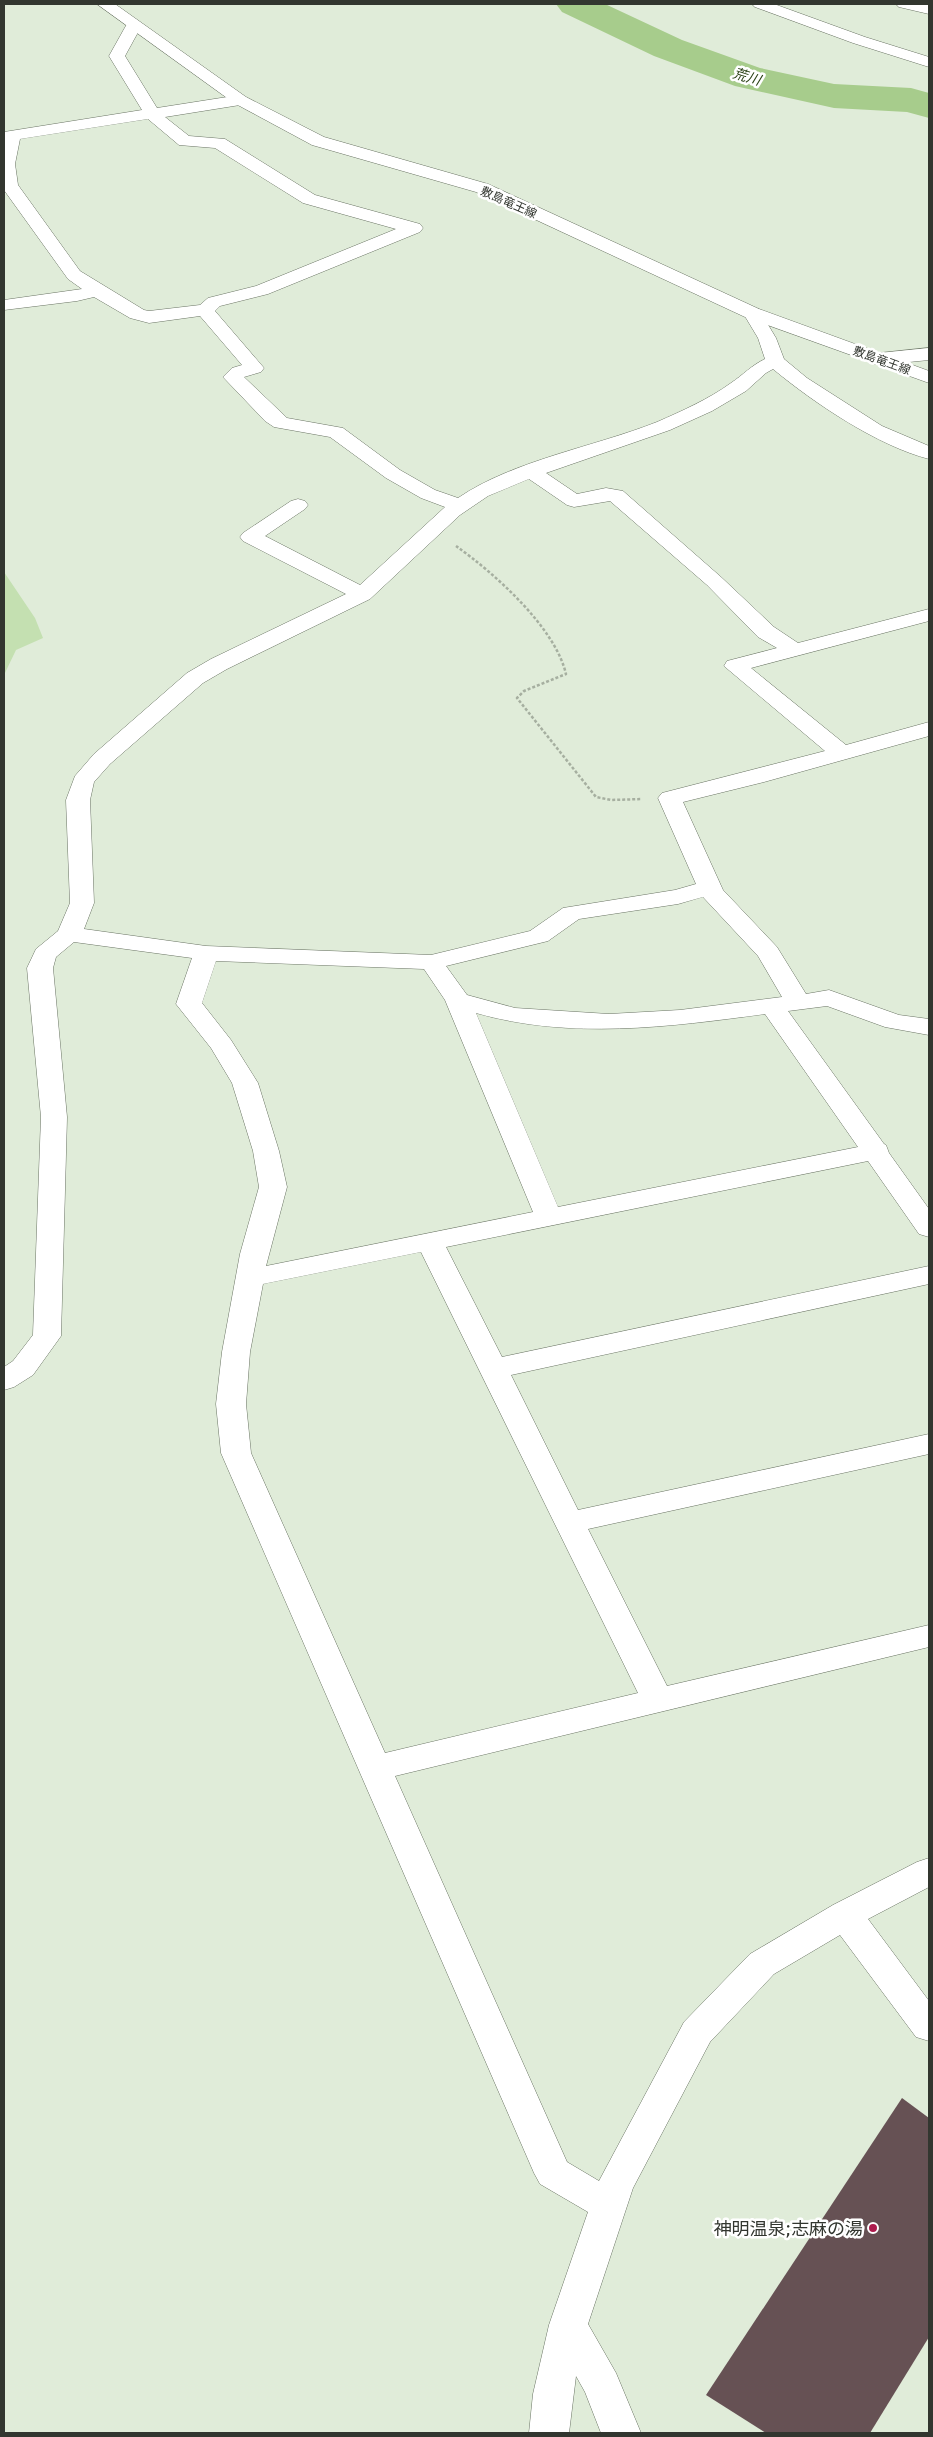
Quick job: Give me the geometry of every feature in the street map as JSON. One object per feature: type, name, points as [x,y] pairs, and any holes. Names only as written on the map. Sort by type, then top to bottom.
[{"type":"street","name":"敷島竜王線","points":[[104,4],[240,100],[318,141],[482,188],[752,313],[929,377]]},
{"type":"street","points":[[760,4],[929,62]]},
{"type":"street","points":[[779,11],[793,4]]},
{"type":"street","points":[[904,4],[929,8]]},
{"type":"street","points":[[134,25],[117,56],[152,114],[185,142],[219,143],[309,199],[414,228],[262,290],[214,302],[205,310],[160,318],[149,317],[137,314],[96,291],[74,275],[9,185],[7,164],[8,136],[152,114],[240,100]]},
{"type":"street","points":[[4,305],[77,296],[96,291]]},
{"type":"street","points":[[205,310],[254,368],[239,372],[233,378],[272,417],[281,423],[336,432],[393,474],[428,494],[460,506]]},
{"type":"street","points":[[752,313],[767,338],[775,361],[800,382],[875,430],[929,453]]},
{"type":"street","points":[[879,359],[929,354]]},
{"type":"street","points":[[4,1380],[23,1368],[47,1336],[54,1117],[40,968],[46,954],[69,934],[82,903],[78,800],[83,780],[102,760],[195,678],[219,664],[362,594],[460,506],[481,492],[531,472],[663,426],[697,411],[739,387],[759,370],[775,361]]},
{"type":"street","points":[[531,472],[574,501],[606,494],[616,495],[714,581],[766,632],[795,650]]},
{"type":"street","points":[[298,505],[250,537],[362,594]]},
{"type":"street","points":[[842,753],[735,666],[929,615]]},
{"type":"street","points":[[798,1002],[768,952],[712,892],[670,798],[929,729]]},
{"type":"street","points":[[69,934],[206,953],[431,962],[539,936],[572,913],[678,897],[710,887]]},
{"type":"street","points":[[206,953],[189,1004],[222,1045],[245,1083],[266,1152],[273,1187],[254,1254],[236,1352],[231,1404],[236,1453],[553,2173],[609,2205]]},
{"type":"street","points":[[431,962],[458,1000],[548,1218]]},
{"type":"street","points":[[458,1000],[514,1016],[609,1022],[680,1018],[829,998],[894,1022],[929,1027]]},
{"type":"street","points":[[772,1006],[877,1151],[929,1228]]},
{"type":"street","points":[[249,1278],[877,1151]]},
{"type":"street","points":[[430,1242],[658,1701]]},
{"type":"street","points":[[493,1369],[929,1275]]},
{"type":"street","points":[[570,1523],[929,1444]]},
{"type":"street","points":[[374,1768],[929,1636]]},
{"type":"street","points":[[549,2433],[553,2394],[568,2326],[615,2186],[697,2032],[762,1964],[845,1914],[929,1871]]},
{"type":"street","points":[[845,1914],[929,2027]]},
{"type":"street","points":[[568,2326],[602,2385],[621,2433]]},
{"type":"path","points":[[431,532],[467,552],[507,588],[541,629],[567,665],[566,674],[524,691],[517,698],[596,797],[611,800],[670,798]]},
{"type":"green space","points":[[4,572],[35,618],[43,638],[16,650],[4,675]]},
{"type":"building","name":"神明温泉;志麻の湯","points":[[902,2098],[929,2118],[929,2337],[870,2433],[766,2433],[706,2395]]},
{"type":"waterway","name":"荒川","points":[[575,4],[668,48],[749,78],[834,96],[911,100],[929,106]]},
{"type":"place","name":"神明温泉;志麻の湯","points":[[873,2228]]}]
